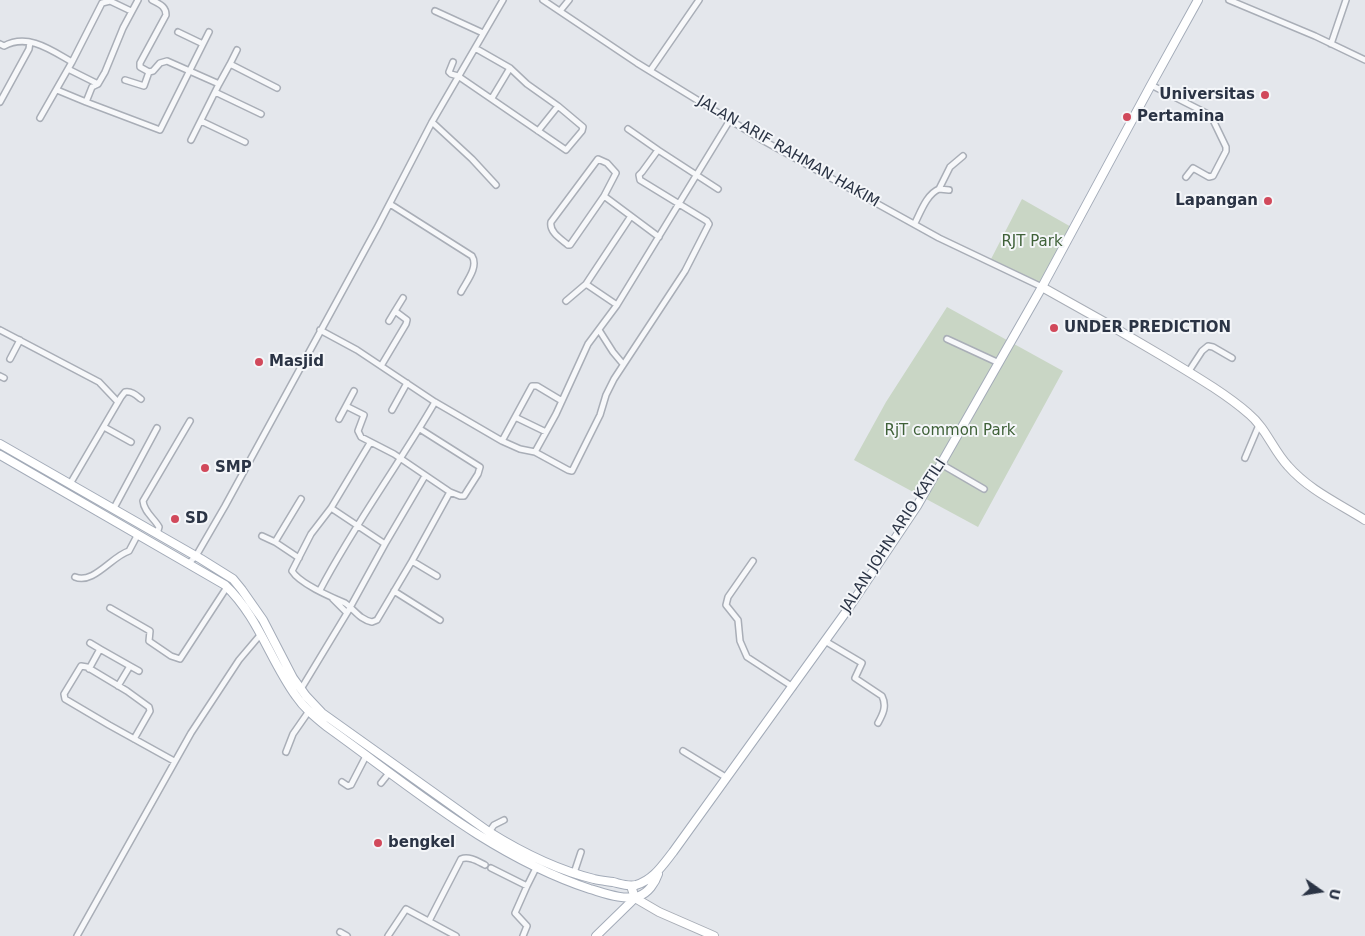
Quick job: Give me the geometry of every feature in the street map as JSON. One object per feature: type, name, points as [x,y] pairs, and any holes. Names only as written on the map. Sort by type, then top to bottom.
[{"type":"main road","name":"JALAN JOHN ARIO KATILI","points":[[631,886],[647,880],[661,868],[793,687],[917,506],[1042,287],[1198,0]]},
{"type":"main road","points":[[1042,287],[1100,318],[1188,371],[1250,414],[1295,474],[1326,498],[1365,520]]},
{"type":"main road","points":[[0,444],[114,508],[233,579],[263,620],[293,678],[322,713],[508,844],[574,873],[595,880],[631,886],[635,897]]},
{"type":"main road","points":[[0,455],[227,587],[244,606],[294,694],[309,711],[438,809],[487,841],[536,868],[602,893],[622,897],[635,897],[659,912],[714,936]]},
{"type":"main road","name":"JALAN JOHN ARIO KATILI","points":[[596,936],[635,897],[648,890],[657,878],[661,868]]},
{"type":"street","points":[[86,102],[92,86],[98,84],[105,72],[131,11],[138,0]]},
{"type":"street","points":[[150,72],[140,67],[140,63],[166,15],[163,6],[152,0]]},
{"type":"street","points":[[188,564],[196,556],[290,389],[432,122],[504,0]]},
{"type":"street","name":"JALAN ARIF RAHMAN HAKIM","points":[[543,0],[650,71],[764,141],[940,238],[1042,287]]},
{"type":"street","points":[[560,11],[568,0]]},
{"type":"street","points":[[650,71],[699,0]]},
{"type":"street","points":[[1229,0],[1365,60]]},
{"type":"street","points":[[1331,44],[1346,0]]},
{"type":"street","points":[[40,118],[57,90],[102,3],[110,1],[131,11]]},
{"type":"street","points":[[435,11],[483,33]]},
{"type":"street","points":[[178,32],[203,44]]},
{"type":"street","points":[[57,90],[159,130],[209,32]]},
{"type":"street","points":[[0,44],[6,45],[15,41],[30,42],[44,46],[72,62]]},
{"type":"street","points":[[0,102],[29,49],[30,42]]},
{"type":"street","points":[[453,62],[449,72],[451,74],[458,76],[492,98],[566,150],[582,131],[583,127],[581,124],[527,84],[510,68],[475,48]]},
{"type":"street","points":[[191,140],[236,50]]},
{"type":"street","points":[[125,80],[144,86],[150,72],[154,71],[160,63],[167,61],[219,84]]},
{"type":"street","points":[[230,64],[277,88]]},
{"type":"street","points":[[492,98],[510,68]]},
{"type":"street","points":[[68,69],[98,84]]},
{"type":"street","points":[[1151,85],[1208,114],[1214,120],[1226,147],[1226,151],[1213,176],[1209,177],[1193,168],[1186,177]]},
{"type":"street","points":[[215,92],[261,114]]},
{"type":"street","points":[[538,132],[558,106]]},
{"type":"street","points":[[535,452],[562,401],[588,344],[617,305],[730,120]]},
{"type":"street","points":[[200,121],[245,142]]},
{"type":"street","points":[[432,122],[472,159],[496,185]]},
{"type":"street","points":[[628,129],[718,189]]},
{"type":"street","points":[[320,330],[342,341],[436,402],[502,441],[520,450],[535,452],[572,471],[600,415],[606,395],[623,364],[685,271],[709,225],[707,221],[680,203],[642,182],[639,178],[658,150]]},
{"type":"street","points":[[939,189],[950,167],[963,156]]},
{"type":"street","points":[[598,159],[602,159],[616,173],[604,196],[570,245],[552,231],[551,222],[598,159]]},
{"type":"street","points":[[915,223],[934,191],[939,189],[949,190]]},
{"type":"street","points":[[604,196],[659,237]]},
{"type":"street","points":[[390,204],[472,256],[474,266],[461,292]]},
{"type":"street","points":[[566,301],[586,284],[631,216]]},
{"type":"street","points":[[586,284],[617,305]]},
{"type":"street","points":[[389,321],[403,298]]},
{"type":"street","points":[[381,366],[407,321],[395,311]]},
{"type":"street","points":[[0,330],[99,382],[117,401]]},
{"type":"street","points":[[599,330],[623,364]]},
{"type":"street","points":[[947,339],[998,363]]},
{"type":"street","points":[[10,359],[20,340]]},
{"type":"street","points":[[1188,371],[1202,350],[1208,346],[1232,358]]},
{"type":"street","points":[[392,410],[408,383]]},
{"type":"street","points":[[502,441],[532,386],[537,386],[562,401]]},
{"type":"street","points":[[70,484],[117,401],[128,391],[141,399]]},
{"type":"street","points":[[339,420],[354,391]]},
{"type":"street","points":[[320,590],[357,525],[436,402]]},
{"type":"street","points":[[346,406],[363,413],[364,417],[359,428],[361,437],[370,443],[384,448],[450,492],[460,496],[466,494],[478,474],[480,466],[420,429]]},
{"type":"street","points":[[515,417],[546,432]]},
{"type":"street","points":[[157,534],[159,526],[148,513],[144,506],[144,501],[190,421]]},
{"type":"street","points":[[1245,458],[1259,425]]},
{"type":"street","points":[[104,427],[132,442]]},
{"type":"street","points":[[114,508],[157,428]]},
{"type":"street","points":[[370,443],[331,508],[312,534],[292,573],[350,606],[353,612],[372,622],[377,620],[450,492]]},
{"type":"street","points":[[941,464],[984,489]]},
{"type":"street","points":[[301,689],[347,613],[384,544],[425,476]]},
{"type":"street","points":[[275,542],[301,499]]},
{"type":"street","points":[[331,508],[384,544]]},
{"type":"street","points":[[75,576],[80,579],[85,578],[106,567],[119,555],[129,551],[138,534]]},
{"type":"street","points":[[262,536],[299,558]]},
{"type":"street","points":[[412,561],[437,576]]},
{"type":"street","points":[[754,561],[728,597],[726,605],[738,620],[740,641],[747,657],[793,687]]},
{"type":"street","points":[[110,608],[150,631],[150,641],[180,659],[227,587]]},
{"type":"street","points":[[394,591],[440,620]]},
{"type":"street","points":[[331,596],[347,613]]},
{"type":"street","points":[[77,936],[174,761],[239,660],[261,634]]},
{"type":"street","points":[[826,640],[862,663],[855,678],[883,698],[884,711],[878,723]]},
{"type":"street","points":[[90,643],[139,671]]},
{"type":"street","points":[[89,669],[100,649]]},
{"type":"street","points":[[134,739],[150,709],[146,704],[118,686],[81,666],[64,697],[134,739],[174,761]]},
{"type":"street","points":[[118,686],[130,666]]},
{"type":"street","points":[[286,752],[293,734],[309,711]]},
{"type":"street","points":[[683,751],[727,778]]},
{"type":"street","points":[[342,782],[348,786],[351,784],[366,756]]},
{"type":"street","points":[[381,784],[389,773]]},
{"type":"street","points":[[489,832],[494,825],[504,820]]},
{"type":"street","points":[[574,873],[581,852]]},
{"type":"street","points":[[429,920],[461,859],[472,859],[485,865]]},
{"type":"street","points":[[491,868],[527,886]]},
{"type":"street","points":[[523,936],[527,926],[515,914],[536,868]]},
{"type":"street","points":[[388,936],[406,909],[456,936]]},
{"type":"street","points":[[340,932],[346,936]]},
{"type":"green space","name":"RJT Park","points":[[1022,199],[1073,228],[1041,286],[990,261]]},
{"type":"green space","name":"RjT common Park","points":[[947,307],[1063,371],[978,527],[854,460],[886,402]]},
{"type":"place","name":"Universitas","points":[[1265,95]]},
{"type":"place","name":"Pertamina","points":[[1127,117]]},
{"type":"place","name":"Lapangan","points":[[1268,201]]},
{"type":"place","name":"UNDER PREDICTION","points":[[1054,328]]},
{"type":"place","name":"Masjid","points":[[259,362]]},
{"type":"place","name":"SMP","points":[[205,468]]},
{"type":"place","name":"SD","points":[[175,519]]},
{"type":"place","name":"bengkel","points":[[378,843]]}]
